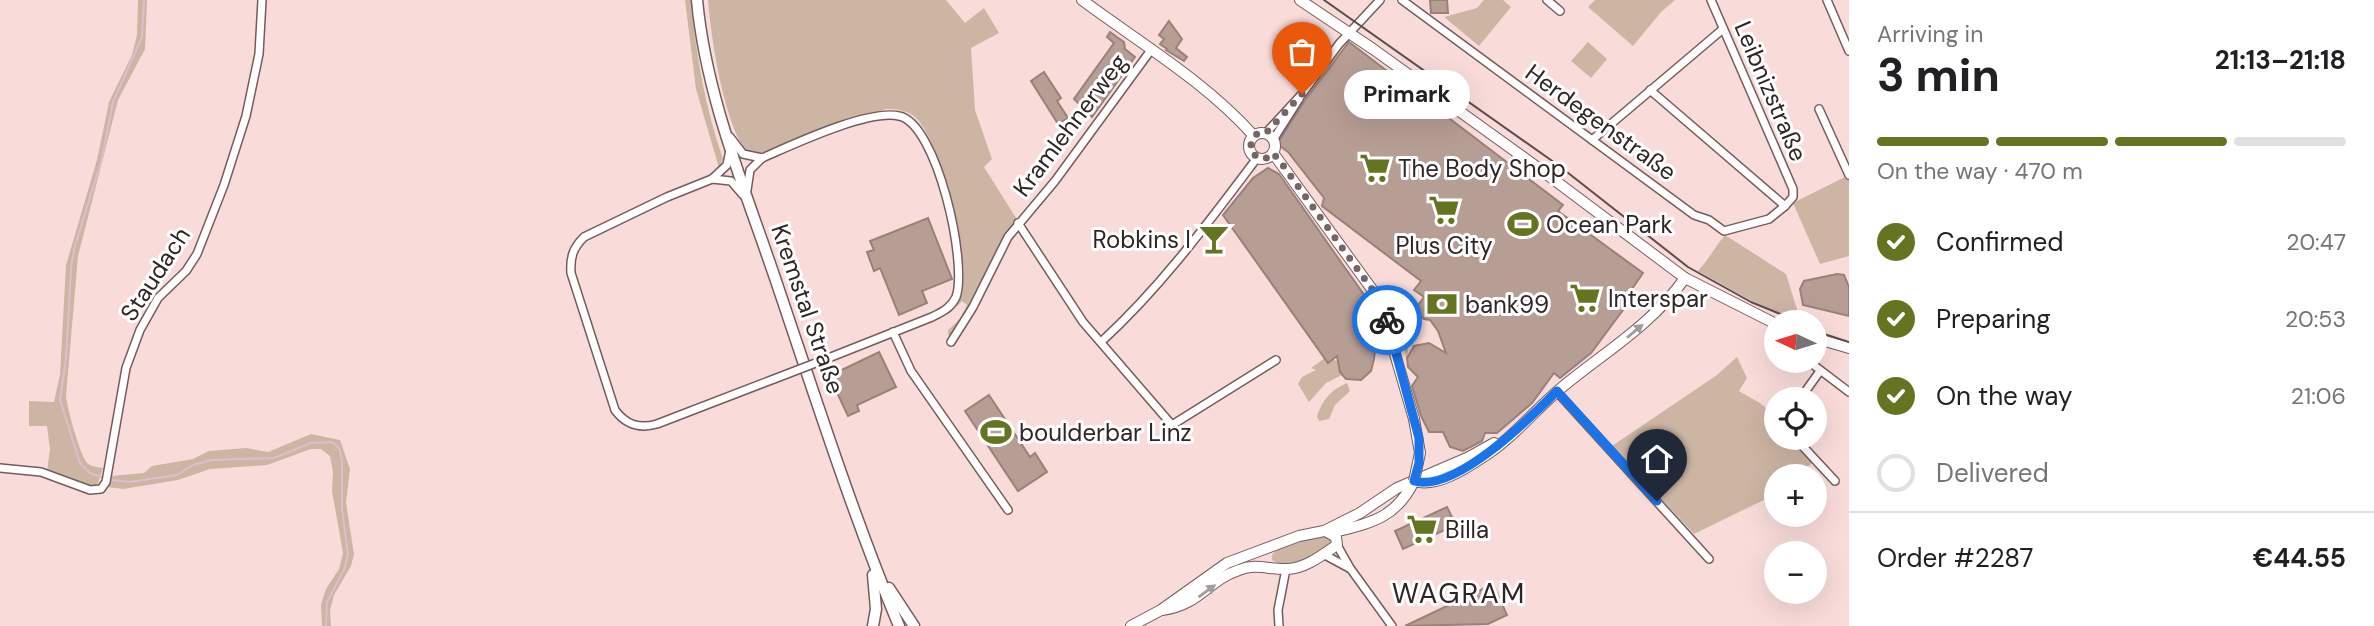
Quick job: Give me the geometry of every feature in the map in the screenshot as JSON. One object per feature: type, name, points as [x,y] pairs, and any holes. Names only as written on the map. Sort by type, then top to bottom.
[{"type":"main road","name":"Kremstal Straße","points":[[697,0],[708,69],[730,146],[873,560],[899,626]]},
{"type":"main road","points":[[873,560],[876,597],[873,626]]},
{"type":"main road","points":[[873,560],[915,626]]},
{"type":"street","name":"Staudach","points":[[0,468],[51,474],[90,490],[101,489],[107,480],[126,368],[140,330],[158,298],[186,271],[197,254],[228,173],[246,116],[259,54],[262,0]]},
{"type":"street","points":[[1082,0],[1217,100],[1254,136],[1269,137]]},
{"type":"street","points":[[1300,0],[1349,32],[1587,203],[1685,278],[1764,321]]},
{"type":"street","points":[[1269,137],[1349,32],[1364,21],[1380,0]]},
{"type":"street","name":"Herdegenstraße","points":[[1402,0],[1694,215],[1709,220],[1724,232],[1769,219],[1785,206]]},
{"type":"street","points":[[1547,0],[1560,11]]},
{"type":"street","name":"Leibnizstraße","points":[[1711,0],[1793,188],[1793,197],[1785,206]]},
{"type":"street","points":[[1827,0],[1849,51]]},
{"type":"street","points":[[1592,140],[1723,29]]},
{"type":"street","name":"Kramlehnerweg","points":[[951,342],[1018,223],[1055,181],[1151,50]]},
{"type":"street","points":[[1650,90],[1785,206]]},
{"type":"street","points":[[1819,109],[1845,172],[1849,175]]},
{"type":"street","points":[[730,146],[727,165],[712,179],[667,197],[584,237],[575,246],[571,256],[575,286],[615,410],[628,423],[647,426],[657,424],[826,359],[951,306],[958,289],[958,266],[944,188],[918,128],[902,116],[874,117],[762,158],[750,170],[747,196]]},
{"type":"street","points":[[725,129],[743,155],[762,158]]},
{"type":"street","points":[[1254,136],[1250,148],[1257,158]]},
{"type":"street","points":[[1161,610],[1188,604],[1235,571],[1252,566],[1286,569],[1299,567],[1323,554],[1352,530],[1392,511],[1414,481],[1419,463],[1419,438],[1385,314],[1368,283],[1273,153],[1269,137]]},
{"type":"street","points":[[1257,158],[1267,158],[1273,153]]},
{"type":"street","points":[[1101,342],[1138,308],[1170,272],[1257,158]]},
{"type":"street","points":[[712,179],[731,181],[751,209]]},
{"type":"street","name":"Kramlehnerweg","points":[[1018,223],[1083,322],[1172,425],[1276,360]]},
{"type":"street","points":[[1414,481],[1425,484],[1437,481],[1499,446],[1557,391],[1652,316],[1685,278]]},
{"type":"street","points":[[893,332],[911,371],[1008,510]]},
{"type":"street","points":[[1827,342],[1849,348]]},
{"type":"street","points":[[1823,373],[1849,392]]},
{"type":"street","points":[[1557,391],[1709,559]]},
{"type":"street","points":[[1327,532],[1396,488],[1469,457],[1510,435]]},
{"type":"street","points":[[1806,450],[1835,481]]},
{"type":"street","points":[[1131,626],[1161,610],[1227,563],[1299,536],[1352,530]]},
{"type":"street","points":[[1327,532],[1392,626]]},
{"type":"street","points":[[1269,548],[1267,557],[1273,568]]},
{"type":"street","points":[[1323,554],[1350,568]]},
{"type":"street","points":[[1279,626],[1278,610],[1286,569]]},
{"type":"shaded area","points":[[138,0],[147,0],[145,49],[118,100],[78,256],[66,396],[84,458],[87,463],[103,468],[97,486],[88,486],[47,471],[50,449],[47,426],[29,426],[29,401],[54,402],[60,375],[66,265],[97,160],[109,102],[132,55],[137,35]]},
{"type":"shaded area","points":[[685,0],[691,0],[702,81],[723,159],[719,168],[696,89]]},
{"type":"shaded area","points":[[708,0],[946,0],[965,23],[984,8],[999,33],[971,48],[975,110],[992,159],[984,167],[1018,221],[1005,238],[952,336],[948,335],[948,330],[960,319],[967,305],[962,301],[950,313],[941,316],[954,307],[961,297],[964,277],[962,255],[952,202],[926,131],[909,113],[886,109],[757,154],[747,152],[725,102]]},
{"type":"shaded area","points":[[1484,0],[1503,0],[1511,7],[1479,46],[1444,17],[1477,8]]},
{"type":"shaded area","points":[[1595,0],[1675,0],[1661,12],[1633,46],[1588,7]]},
{"type":"shaded area","points":[[1588,42],[1607,59],[1591,78],[1571,61]]},
{"type":"shaded area","points":[[1845,177],[1849,180],[1849,256],[1820,264],[1793,203]]},
{"type":"shaded area","points":[[1725,235],[1786,274],[1797,310],[1773,310],[1752,301],[1698,271]]},
{"type":"shaded area","points":[[1397,299],[1404,302],[1409,339],[1407,360],[1392,307]]},
{"type":"shaded area","points":[[1737,357],[1747,378],[1739,391],[1764,406],[1764,450],[1802,450],[1813,462],[1764,464],[1764,500],[1694,534],[1612,446],[1717,375]]},
{"type":"shaded area","points":[[1325,358],[1338,361],[1342,375],[1326,383],[1309,402],[1298,384],[1302,377],[1316,370],[1311,368]]},
{"type":"shaded area","points":[[1347,383],[1350,391],[1335,405],[1329,419],[1319,421],[1317,416],[1325,400],[1337,388]]},
{"type":"shaded area","points":[[311,434],[340,440],[350,469],[346,503],[354,554],[351,566],[334,595],[330,610],[331,626],[322,626],[321,604],[326,589],[339,569],[343,553],[332,491],[330,456],[321,449],[311,449],[267,465],[210,469],[178,480],[123,489],[108,487],[111,476],[144,473],[152,466],[193,459],[209,451],[246,448],[268,452]]},
{"type":"shaded area","points":[[1326,536],[1331,539],[1329,546],[1309,558],[1286,565],[1272,560],[1272,555],[1282,547],[1304,539]]},
{"type":"building","points":[[1430,0],[1447,0],[1448,13],[1431,13]]},
{"type":"building","points":[[1169,21],[1182,39],[1176,48],[1187,57],[1184,61],[1160,44],[1164,39],[1159,35]]},
{"type":"building","points":[[1110,32],[1124,42],[1125,49],[1135,57],[1092,117],[1074,99],[1114,43],[1107,37]]},
{"type":"building","name":"Plus City","points":[[1349,42],[1563,205],[1558,211],[1643,273],[1625,299],[1629,302],[1591,353],[1560,378],[1554,373],[1532,403],[1497,433],[1485,433],[1482,441],[1463,451],[1450,447],[1443,432],[1429,432],[1412,386],[1418,377],[1408,367],[1407,358],[1414,346],[1429,343],[1446,353],[1438,331],[1430,320],[1418,314],[1418,305],[1424,297],[1414,290],[1421,281],[1322,206],[1324,198],[1288,152],[1277,144],[1305,100]]},
{"type":"building","points":[[1044,72],[1061,98],[1057,101],[1068,118],[1058,124],[1031,81]]},
{"type":"building","points":[[1268,168],[1279,174],[1374,309],[1378,326],[1374,359],[1371,371],[1361,380],[1346,379],[1340,372],[1337,356],[1328,363],[1223,215],[1253,178]]},
{"type":"building","points":[[928,218],[952,279],[922,291],[927,303],[899,315],[880,268],[874,271],[867,252],[874,250],[870,241]]},
{"type":"building","points":[[1844,275],[1849,287],[1849,316],[1803,305],[1800,289],[1804,281]]},
{"type":"building","points":[[879,352],[896,387],[857,405],[859,411],[848,416],[829,376]]},
{"type":"building","name":"boulderbar Linz","points":[[989,395],[1030,457],[1035,453],[1047,472],[1018,491],[965,411]]},
{"type":"building","name":"Billa","points":[[1447,507],[1452,517],[1445,520],[1449,528],[1403,549],[1395,531]]},
{"type":"building","points":[[1493,584],[1507,615],[1488,624],[1405,626]]},
{"type":"waterway","points":[[104,478],[90,473],[80,463],[60,400],[66,359],[74,249],[102,159],[113,102],[142,37],[144,0]]},
{"type":"waterway","points":[[110,480],[130,482],[177,475],[193,465],[212,460],[274,458],[311,443],[332,442],[339,448],[342,460],[342,509],[348,554],[344,570],[327,602],[326,626]]},
{"type":"tram line","points":[[1324,0],[1558,165],[1688,267],[1771,310]]},
{"type":"tram line","points":[[1827,335],[1849,342]]},
{"type":"way so far","points":[[1302,94],[1265,134],[1254,136],[1250,144],[1251,152],[1260,159],[1273,153],[1282,164],[1379,299],[1387,320]]},
{"type":"place","name":"Primark","points":[[1302,94]]},
{"type":"place","name":"The Body Shop","points":[[1375,168]]},
{"type":"place","name":"Plus City","points":[[1444,210]]},
{"type":"place","name":"Ocean Park","points":[[1523,224]]},
{"type":"place","name":"Robkins I","points":[[1214,239]]},
{"type":"place","name":"Interspar","points":[[1585,298]]},
{"type":"place","name":"bank99","points":[[1442,304]]},
{"type":"place","name":"boulderbar Linz","points":[[996,432]]},
{"type":"place","name":"Billa","points":[[1422,529]]},
{"type":"district","name":"WAGRAM","points":[[1459,593]]},
{"type":"route","points":[[1387,320],[1419,438],[1419,463],[1414,481],[1425,484],[1437,481],[1482,458],[1499,446],[1557,391],[1657,501]]}]
